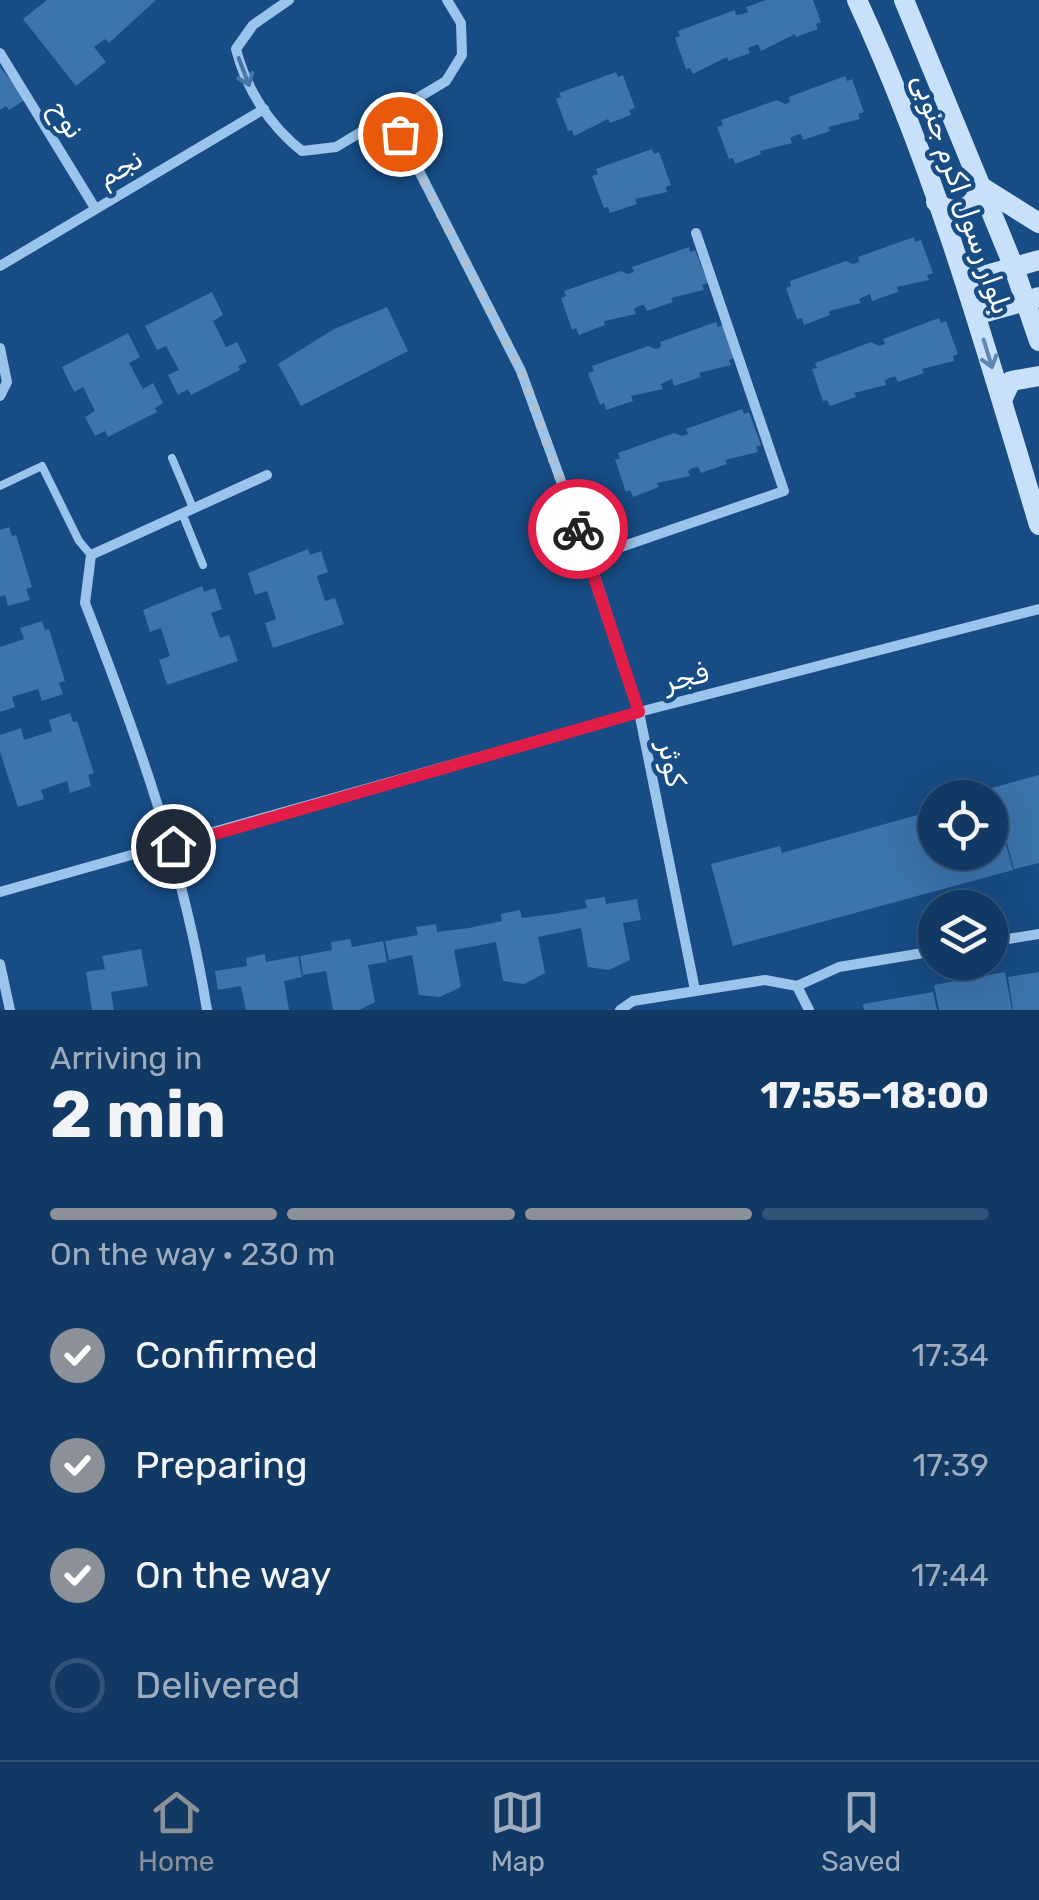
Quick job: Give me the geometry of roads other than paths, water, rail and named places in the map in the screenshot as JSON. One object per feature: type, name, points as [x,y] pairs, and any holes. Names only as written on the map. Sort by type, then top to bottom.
[{"type":"main road","name":"بلوار رسول اکرم جنوبی","points":[[858,0],[891,73],[965,281],[1039,525]]},
{"type":"main road","name":"بلوار رسول اکرم جنوبی","points":[[904,0],[1014,266],[1032,298],[1039,341]]},
{"type":"main road","points":[[936,202],[944,208],[964,209],[972,204],[980,186],[1039,223]]},
{"type":"main road","points":[[965,281],[1039,260]]},
{"type":"main road","points":[[976,314],[1032,298]]},
{"type":"main road","points":[[1002,400],[1012,381],[1039,376]]},
{"type":"street","points":[[289,0],[253,25],[236,49],[243,76],[264,110],[283,136],[302,152],[336,147],[446,81],[462,55],[461,22],[447,0]]},
{"type":"street","name":"نوح","points":[[0,53],[95,208]]},
{"type":"street","name":"نجم","points":[[0,266],[264,110]]},
{"type":"street","name":"کوثر","points":[[391,116],[521,371],[589,558],[639,712],[695,990]]},
{"type":"street","points":[[589,558],[784,491],[696,233]]},
{"type":"street","points":[[0,348],[7,382],[0,396]]},
{"type":"street","points":[[207,1010],[173,846],[142,750],[84,602],[91,555],[266,474]]},
{"type":"street","name":"فجر","points":[[0,892],[639,712],[1039,609]]},
{"type":"street","points":[[1008,939],[1039,934]]},
{"type":"street","points":[[620,1010],[634,1001],[765,980],[797,986],[838,968],[918,955]]},
{"type":"street","points":[[0,964],[10,1010]]},
{"type":"street","points":[[797,986],[809,1010]]},
{"type":"lane","points":[[172,458],[204,565]]},
{"type":"lane","points":[[0,486],[42,466],[79,541],[91,555]]}]
